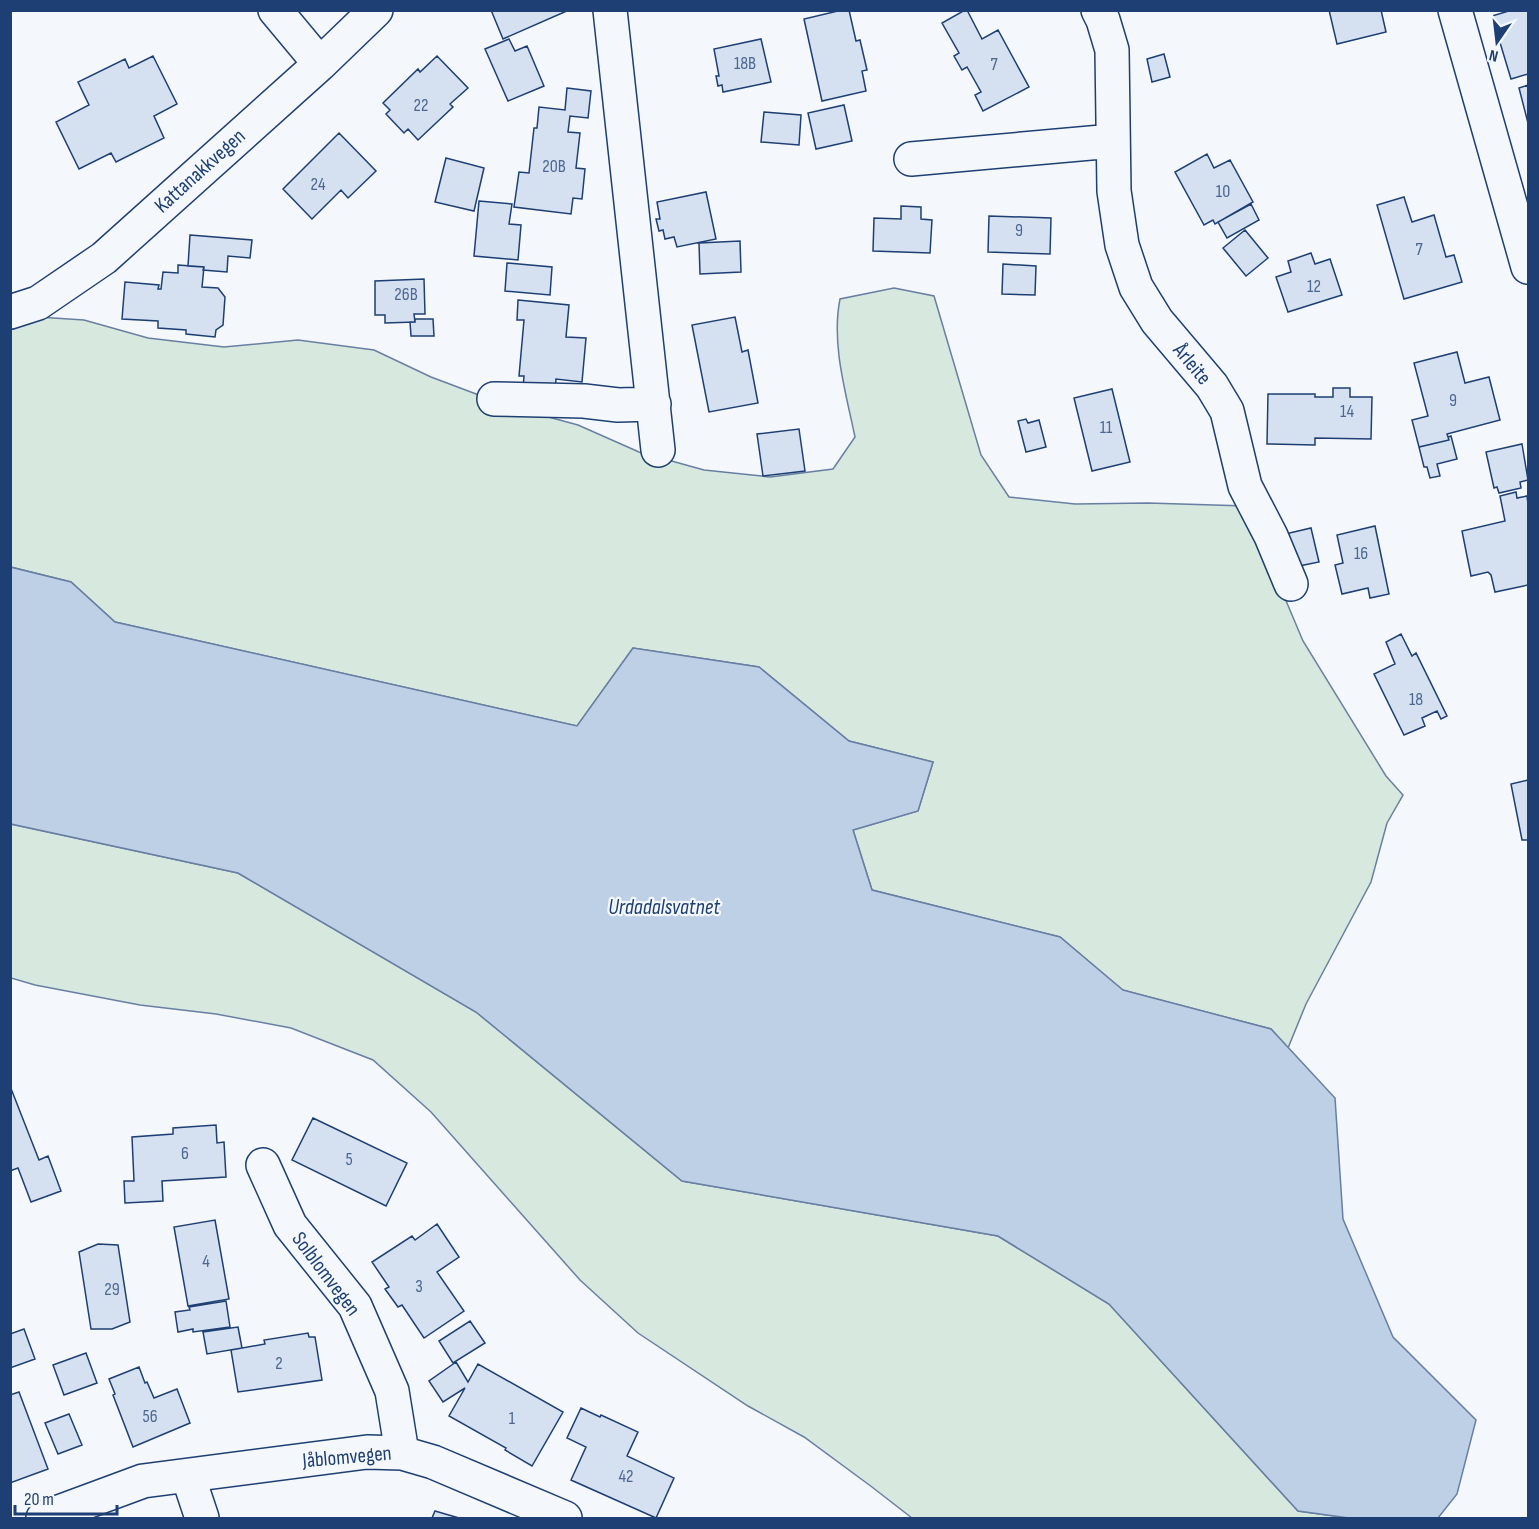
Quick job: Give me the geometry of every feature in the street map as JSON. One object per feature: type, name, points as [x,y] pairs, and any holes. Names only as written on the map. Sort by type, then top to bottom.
[{"type":"street","points":[[275,10],[320,64]]},
{"type":"street","name":"Kattanakkvegen","points":[[10,312],[38,303],[104,258],[320,64],[376,10]]},
{"type":"street","points":[[610,10],[658,450]]},
{"type":"street","name":"Årleite","points":[[1098,10],[1112,50],[1114,191],[1122,246],[1136,287],[1157,321],[1212,387],[1227,411],[1245,486],[1271,536],[1291,585]]},
{"type":"street","points":[[1455,10],[1528,267]]},
{"type":"street","points":[[911,159],[1113,141]]},
{"type":"street","points":[[494,399],[584,401],[618,405],[654,404]]},
{"type":"street","name":"Solblomvegen","points":[[263,1165],[290,1225],[355,1306],[392,1391],[402,1453]]},
{"type":"street","name":"Jåblomvegen","points":[[43,1518],[143,1481],[367,1452],[402,1453],[433,1462],[565,1518]]},
{"type":"street","points":[[188,1476],[202,1518]]},
{"type":"shaded area","points":[[894,288],[934,296],[981,455],[1009,497],[1075,504],[1148,503],[1246,506],[1303,641],[1386,776],[1403,795],[1387,823],[1371,882],[1306,1004],[1288,1048],[1271,1029],[1122,990],[1060,937],[872,890],[853,830],[918,811],[933,762],[849,741],[759,667],[633,648],[577,726],[115,622],[71,582],[11,567],[10,319],[38,317],[84,320],[148,338],[224,347],[298,340],[374,350],[431,377],[508,406],[578,425],[639,452],[704,470],[770,477],[833,469],[855,437],[838,351],[840,299]]},
{"type":"shaded area","points":[[10,824],[238,873],[476,1012],[682,1181],[998,1236],[1109,1304],[1298,1511],[1349,1518],[912,1518],[804,1437],[748,1406],[638,1333],[580,1280],[431,1112],[373,1060],[291,1028],[216,1014],[140,1005],[35,985],[11,978]]},
{"type":"water","name":"Urdadalsvatnet","points":[[10,567],[71,582],[115,622],[577,726],[633,648],[759,667],[849,741],[933,762],[918,811],[853,830],[872,890],[1060,937],[1123,990],[1271,1029],[1335,1098],[1343,1219],[1393,1337],[1476,1420],[1457,1494],[1438,1518],[1349,1518],[1298,1511],[1109,1304],[998,1236],[682,1181],[476,1012],[238,873],[11,824]]},
{"type":"building","points":[[491,10],[569,10],[503,39]]},
{"type":"building","points":[[849,10],[856,41],[860,40],[867,70],[862,71],[866,91],[822,101],[804,19]]},
{"type":"building","points":[[965,10],[982,39],[998,30],[1029,87],[983,111],[975,95],[981,92],[967,67],[962,70],[954,56],[959,53],[942,23]]},
{"type":"building","points":[[1329,10],[1381,10],[1386,32],[1337,44]]},
{"type":"building","points":[[1512,10],[1528,10],[1528,74],[1511,79],[1492,16]]},
{"type":"building","points":[[509,39],[515,51],[527,46],[544,86],[508,101],[485,49]]},
{"type":"building","points":[[761,39],[771,82],[723,92],[722,85],[718,86],[716,76],[719,76],[714,49]]},
{"type":"building","points":[[1164,54],[1170,77],[1152,82],[1147,59]]},
{"type":"building","points":[[153,56],[177,104],[154,116],[164,138],[116,162],[111,153],[79,169],[56,122],[89,105],[78,82],[125,59],[129,68]]},
{"type":"building","points":[[437,56],[468,88],[450,104],[453,107],[418,140],[408,129],[404,133],[386,114],[390,110],[383,103],[418,69],[420,72]]},
{"type":"building","points":[[1528,85],[1528,123],[1519,88]]},
{"type":"building","points":[[567,88],[591,91],[588,118],[570,116],[568,132],[580,133],[576,168],[585,169],[582,199],[573,198],[571,214],[514,207],[519,172],[529,173],[539,107],[565,110]]},
{"type":"building","points":[[844,105],[852,141],[816,149],[808,113]]},
{"type":"building","points":[[764,112],[801,115],[799,145],[761,142]]},
{"type":"building","points":[[339,133],[376,171],[348,198],[341,190],[312,219],[283,189]]},
{"type":"building","points":[[1207,154],[1214,168],[1230,160],[1253,202],[1215,224],[1213,220],[1204,225],[1175,172]]},
{"type":"building","points":[[446,158],[484,168],[474,211],[435,202]]},
{"type":"building","points":[[706,192],[716,239],[677,247],[674,237],[665,239],[663,230],[659,231],[656,219],[660,219],[657,202]]},
{"type":"building","points":[[1404,197],[1412,222],[1434,215],[1446,257],[1454,255],[1462,282],[1404,299],[1377,205]]},
{"type":"building","points":[[479,201],[512,204],[509,224],[521,225],[518,260],[474,256]]},
{"type":"building","points":[[1251,204],[1259,220],[1227,238],[1218,222]]},
{"type":"building","points":[[901,206],[921,207],[921,219],[932,220],[930,253],[873,251],[874,218],[901,219]]},
{"type":"building","points":[[989,216],[1051,218],[1050,254],[988,252]]},
{"type":"building","points":[[1245,230],[1268,258],[1246,276],[1223,248]]},
{"type":"building","points":[[190,235],[252,240],[250,258],[228,256],[227,272],[188,266]]},
{"type":"building","points":[[740,241],[741,272],[700,274],[699,243]]},
{"type":"building","points":[[1311,253],[1315,264],[1330,259],[1342,295],[1288,312],[1276,277],[1291,272],[1288,261]]},
{"type":"building","points":[[507,263],[552,267],[550,295],[505,291]]},
{"type":"building","points":[[1003,264],[1036,266],[1035,295],[1002,294]]},
{"type":"building","points":[[178,265],[204,267],[202,287],[218,288],[225,297],[223,325],[216,330],[215,337],[186,334],[186,330],[158,328],[158,321],[122,319],[125,282],[159,285],[158,289],[161,289],[163,272],[178,273]]},
{"type":"building","points":[[424,279],[425,314],[414,314],[415,322],[385,323],[385,315],[375,315],[375,281]]},
{"type":"building","points":[[518,300],[569,305],[566,337],[586,338],[582,382],[556,379],[555,392],[523,389],[524,376],[519,376],[524,320],[517,320]]},
{"type":"building","points":[[735,317],[742,352],[748,350],[758,403],[709,412],[692,325]]},
{"type":"building","points":[[415,319],[433,319],[434,336],[411,336],[410,322],[415,322]]},
{"type":"building","points":[[1457,352],[1465,383],[1489,377],[1500,420],[1447,434],[1449,440],[1419,447],[1412,420],[1428,416],[1414,363]]},
{"type":"building","points":[[1333,388],[1350,388],[1350,397],[1372,397],[1371,439],[1315,438],[1315,445],[1267,444],[1268,394],[1315,394],[1315,397],[1333,397]]},
{"type":"building","points":[[1112,389],[1130,462],[1092,471],[1074,398]]},
{"type":"building","points":[[1026,419],[1028,423],[1039,420],[1046,447],[1026,452],[1018,421]]},
{"type":"building","points":[[799,429],[805,471],[763,476],[757,434]]},
{"type":"building","points":[[1451,436],[1457,459],[1437,464],[1440,476],[1430,478],[1427,467],[1424,467],[1419,447],[1449,440],[1448,437]]},
{"type":"building","points":[[1522,444],[1528,480],[1520,482],[1521,488],[1499,493],[1497,487],[1494,488],[1486,452]]},
{"type":"building","points":[[1516,492],[1517,498],[1527,496],[1528,585],[1495,592],[1491,575],[1488,572],[1471,576],[1462,531],[1505,521],[1500,496]]},
{"type":"building","points":[[1375,526],[1389,594],[1370,598],[1368,588],[1342,594],[1335,565],[1343,563],[1337,535]]},
{"type":"building","points":[[1311,528],[1319,562],[1289,568],[1281,535]]},
{"type":"building","points":[[1401,634],[1412,656],[1416,653],[1447,716],[1441,719],[1437,711],[1422,718],[1425,726],[1404,735],[1374,674],[1395,664],[1386,642]]},
{"type":"building","points":[[1528,780],[1528,840],[1522,840],[1511,784]]},
{"type":"building","points":[[10,1086],[39,1160],[48,1156],[61,1191],[31,1202],[18,1168],[10,1171]]},
{"type":"building","points":[[313,1118],[407,1163],[386,1206],[292,1160]]},
{"type":"building","points":[[216,1125],[217,1143],[224,1142],[226,1177],[162,1181],[163,1201],[125,1203],[124,1181],[134,1181],[132,1137],[173,1134],[173,1128]]},
{"type":"building","points":[[215,1220],[229,1299],[188,1306],[174,1227]]},
{"type":"building","points":[[437,1224],[459,1257],[437,1272],[464,1311],[424,1338],[402,1305],[398,1307],[385,1289],[389,1287],[372,1262],[412,1236],[415,1240]]},
{"type":"building","points":[[98,1244],[118,1245],[130,1322],[112,1329],[91,1329],[79,1252]]},
{"type":"building","points":[[226,1301],[230,1327],[178,1332],[175,1312],[190,1310],[189,1307]]},
{"type":"building","points":[[470,1321],[485,1343],[453,1363],[439,1341]]},
{"type":"building","points":[[238,1327],[242,1348],[207,1354],[203,1332]]},
{"type":"building","points":[[24,1329],[35,1359],[10,1368],[10,1334]]},
{"type":"building","points":[[308,1333],[309,1337],[315,1337],[322,1380],[238,1392],[231,1350],[265,1344],[264,1340]]},
{"type":"building","points":[[86,1353],[97,1383],[64,1395],[53,1365]]},
{"type":"building","points":[[456,1362],[468,1382],[478,1364],[563,1412],[532,1466],[505,1450],[506,1448],[449,1416],[465,1388],[443,1402],[429,1381]]},
{"type":"building","points":[[139,1367],[154,1398],[177,1389],[190,1423],[133,1447],[109,1379]]},
{"type":"building","points":[[19,1392],[48,1469],[10,1483],[10,1395]]},
{"type":"building","points":[[581,1408],[638,1432],[627,1456],[674,1478],[656,1518],[571,1480],[586,1447],[567,1438]]},
{"type":"building","points":[[69,1414],[82,1445],[58,1454],[45,1423]]},
{"type":"building","points":[[435,1511],[459,1518],[432,1518]]}]
